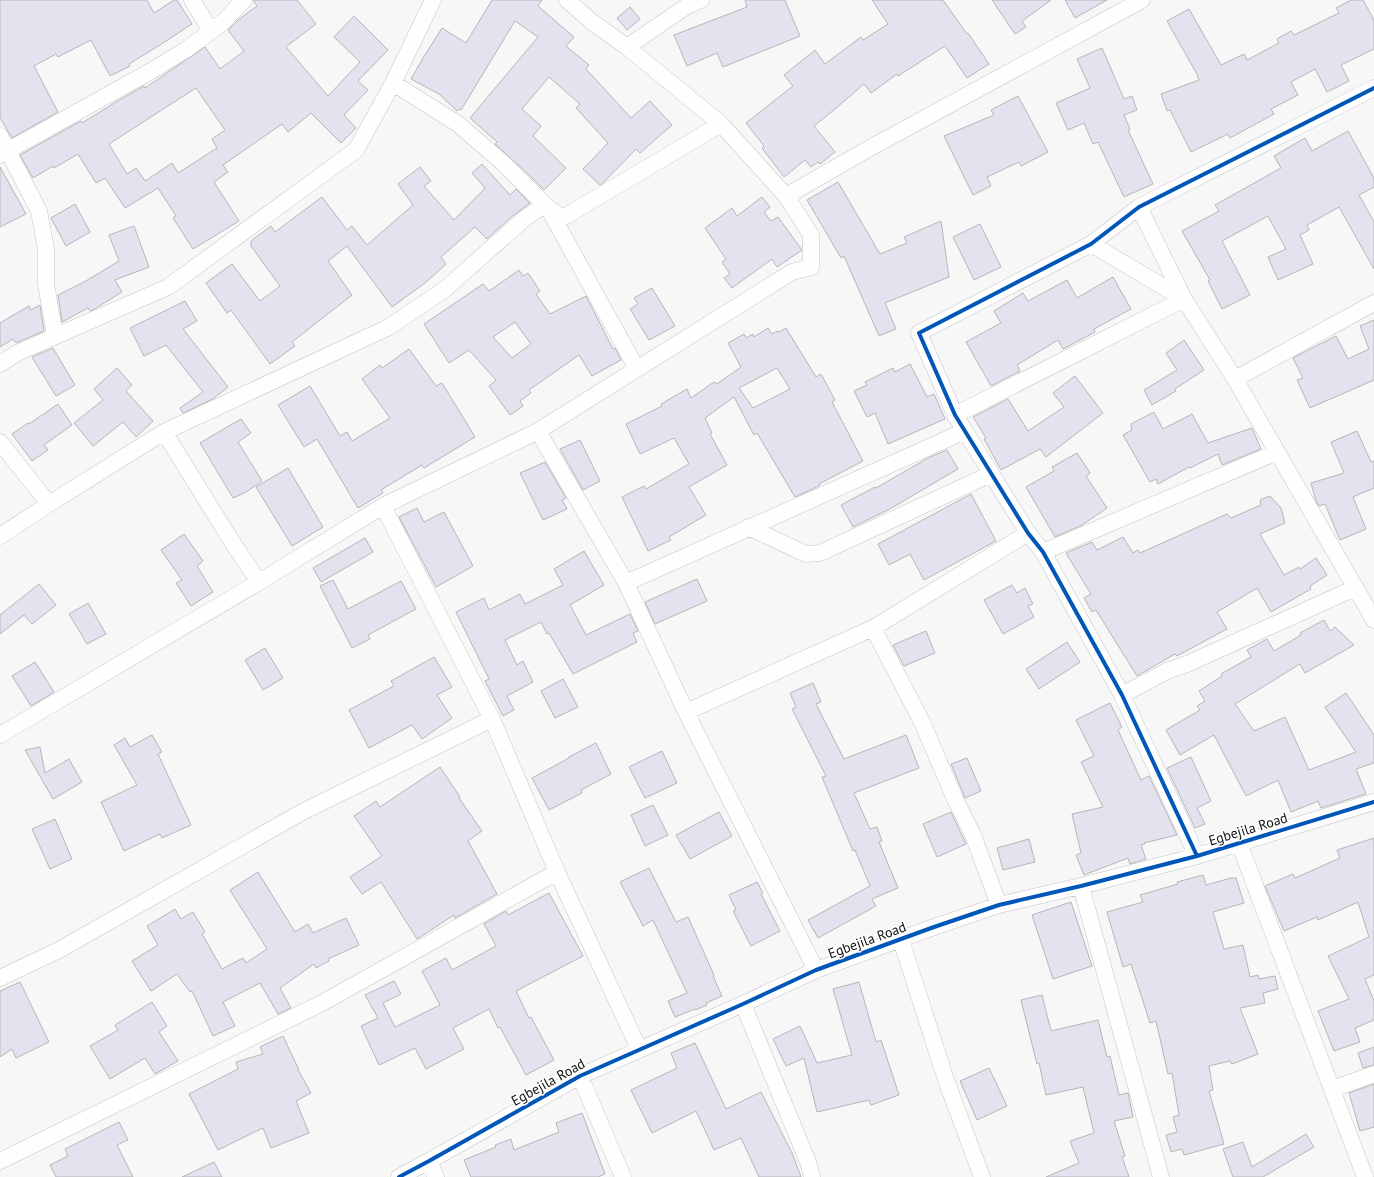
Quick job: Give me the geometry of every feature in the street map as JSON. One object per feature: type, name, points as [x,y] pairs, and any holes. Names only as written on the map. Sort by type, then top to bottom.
[{"type":"street","points":[[192,0],[211,31]]},
{"type":"street","points":[[4,153],[151,72],[187,49],[223,22],[244,0]]},
{"type":"street","points":[[0,364],[17,353],[168,287],[356,150],[393,83],[433,0]]},
{"type":"street","points":[[0,735],[259,582],[383,506],[538,431],[792,272],[810,267],[811,235],[786,196],[721,124],[627,47],[592,22],[566,0]]},
{"type":"street","points":[[627,47],[687,6],[701,0]]},
{"type":"street","points":[[786,196],[870,148],[1142,0]]},
{"type":"street","points":[[393,83],[458,124],[503,163],[548,208],[560,216],[566,216],[721,124]]},
{"type":"street","points":[[1196,856],[1122,695],[1043,552],[1028,533],[955,415],[919,334],[1091,244],[1139,206],[1374,88]]},
{"type":"street","points":[[0,136],[4,153],[39,211],[46,249],[46,284],[56,336]]},
{"type":"street","points":[[1139,206],[1184,299],[1234,379],[1374,620]]},
{"type":"street","points":[[0,536],[164,432],[389,327],[444,290],[524,219],[540,208],[548,208]]},
{"type":"street","points":[[548,208],[637,369]]},
{"type":"street","points":[[1091,244],[1184,299]]},
{"type":"street","points":[[955,415],[1184,299]]},
{"type":"street","points":[[1234,379],[1374,302]]},
{"type":"street","points":[[626,583],[965,430]]},
{"type":"street","points":[[538,431],[626,583],[686,712],[816,970]]},
{"type":"street","points":[[164,432],[234,545],[259,582]]},
{"type":"street","points":[[0,442],[49,504]]},
{"type":"street","points":[[1043,552],[1277,452]]},
{"type":"street","points":[[748,527],[806,554],[820,553],[991,474]]},
{"type":"street","points":[[383,506],[492,719],[557,872],[639,1049]]},
{"type":"street","points":[[686,712],[873,628],[1028,533]]},
{"type":"street","points":[[1122,695],[1167,671],[1187,664],[1355,588]]},
{"type":"street","points":[[873,628],[922,722],[955,799],[973,835],[999,905]]},
{"type":"street","points":[[0,978],[60,950],[304,811],[492,719]]},
{"type":"street","name":"Egbejila Road","points":[[399,1177],[580,1076],[816,970],[999,905],[1081,886],[1196,856],[1374,802]]},
{"type":"street","points":[[1239,843],[1365,1177]]},
{"type":"street","points":[[0,1161],[322,1003],[557,872]]},
{"type":"street","points":[[1081,886],[1162,1177]]},
{"type":"street","points":[[901,940],[946,1080],[982,1177]]},
{"type":"street","points":[[743,1004],[808,1162],[812,1177]]},
{"type":"street","points":[[1332,1090],[1374,1074]]},
{"type":"street","points":[[580,1076],[624,1177]]},
{"type":"street","points":[[429,1161],[436,1177]]},
{"type":"building","points":[[0,0],[147,0],[154,13],[174,0],[177,0],[192,24],[129,64],[130,66],[110,76],[91,40],[58,57],[56,54],[34,66],[58,112],[12,138],[0,118]]},
{"type":"building","points":[[253,0],[297,0],[316,24],[286,47],[328,96],[360,62],[334,37],[354,16],[388,50],[358,81],[368,90],[344,115],[356,128],[341,143],[311,113],[288,132],[282,124],[223,165],[228,172],[214,182],[239,221],[193,249],[173,218],[176,216],[158,188],[125,208],[105,178],[96,183],[78,154],[33,178],[20,155],[81,121],[82,123],[144,86],[145,88],[205,47],[220,69],[244,51],[228,30],[238,20],[257,6]],"holes":[[[196,88],[225,130],[212,139],[217,148],[178,173],[172,163],[145,181],[136,168],[127,174],[109,144]]]},
{"type":"building","points":[[492,0],[542,0],[538,6],[574,37],[566,46],[589,65],[586,69],[631,118],[650,101],[672,125],[640,153],[636,149],[600,185],[583,169],[608,143],[576,108],[580,104],[549,77],[522,109],[541,126],[533,136],[566,168],[544,190],[495,144],[497,142],[470,118],[538,37],[515,21],[461,110],[459,109],[457,111],[439,94],[411,79],[442,28],[466,43]]},
{"type":"building","points":[[745,0],[785,0],[800,36],[723,67],[717,53],[687,66],[674,35],[747,7]]},
{"type":"building","points":[[872,0],[943,0],[989,64],[967,78],[945,46],[898,76],[897,74],[871,93],[864,84],[814,126],[835,152],[820,164],[818,162],[811,167],[805,160],[784,177],[762,148],[764,146],[746,123],[793,86],[784,75],[815,50],[825,64],[861,37],[863,40],[888,24]]},
{"type":"building","points":[[992,0],[1051,0],[1022,21],[1026,27],[1015,34]]},
{"type":"building","points":[[1065,0],[1107,0],[1075,18]]},
{"type":"building","points":[[1351,0],[1363,0],[1374,20],[1374,49],[1341,65],[1349,81],[1327,92],[1315,69],[1291,82],[1298,95],[1271,109],[1274,114],[1230,138],[1228,134],[1191,152],[1170,110],[1167,111],[1161,94],[1199,80],[1167,21],[1189,9],[1221,65],[1244,54],[1247,60],[1279,43],[1277,39],[1291,31],[1294,35],[1339,13],[1336,8]]},
{"type":"building","points":[[630,7],[640,19],[627,30],[617,18]]},
{"type":"building","points":[[1102,48],[1124,99],[1132,96],[1137,110],[1124,115],[1130,129],[1128,130],[1153,184],[1124,197],[1098,142],[1093,144],[1084,123],[1068,130],[1056,103],[1090,88],[1077,59]]},
{"type":"building","points":[[1018,96],[1048,152],[1021,166],[1019,162],[987,177],[991,186],[973,195],[944,136],[994,115],[991,110]]},
{"type":"building","points":[[1348,131],[1374,178],[1374,187],[1359,195],[1374,222],[1374,269],[1339,207],[1307,225],[1309,230],[1300,235],[1313,264],[1278,280],[1268,257],[1286,249],[1268,216],[1222,241],[1250,295],[1222,309],[1208,281],[1210,280],[1182,231],[1219,211],[1215,205],[1281,168],[1274,156],[1305,138],[1312,151]]},
{"type":"building","points":[[482,164],[510,195],[516,189],[530,203],[510,218],[487,239],[475,227],[441,257],[446,264],[425,283],[392,307],[347,246],[328,261],[352,295],[292,342],[295,346],[270,364],[231,310],[227,313],[206,283],[232,264],[260,301],[280,286],[251,246],[251,241],[271,226],[275,232],[322,197],[347,230],[352,226],[367,245],[413,205],[398,184],[420,167],[431,181],[424,186],[454,220],[485,188],[472,173]]},
{"type":"building","points":[[0,167],[26,214],[0,227]]},
{"type":"building","points":[[838,182],[880,254],[907,243],[904,237],[941,221],[949,277],[885,303],[896,329],[879,336],[844,256],[841,258],[807,200]]},
{"type":"building","points":[[762,197],[770,207],[764,212],[771,221],[778,217],[802,250],[777,267],[772,259],[732,288],[724,278],[730,274],[722,262],[726,259],[705,228],[732,208],[737,216]]},
{"type":"building","points":[[75,204],[90,232],[66,246],[51,218]]},
{"type":"building","points":[[980,224],[1001,267],[974,280],[953,237]]},
{"type":"building","points":[[134,226],[149,267],[115,280],[122,292],[93,310],[90,311],[88,308],[62,322],[58,295],[84,282],[119,261],[109,235]]},
{"type":"building","points":[[519,270],[523,276],[528,273],[540,291],[536,294],[550,314],[586,296],[613,349],[615,348],[621,360],[592,376],[579,355],[529,390],[531,393],[520,401],[523,406],[510,415],[489,386],[496,380],[469,350],[449,363],[424,324],[483,284],[489,291]],"holes":[[[515,322],[531,344],[512,358],[493,337]]]},
{"type":"building","points":[[1113,277],[1131,309],[1094,329],[1095,332],[1063,349],[1058,340],[1017,365],[1020,371],[991,386],[966,342],[1001,323],[994,311],[1023,293],[1028,301],[1067,280],[1077,298]]},
{"type":"building","points":[[652,288],[675,326],[649,340],[630,309],[638,304],[634,298]]},
{"type":"building","points":[[185,301],[197,321],[183,329],[228,387],[213,399],[183,413],[180,408],[203,392],[166,345],[144,356],[130,328]]},
{"type":"building","points":[[40,305],[44,331],[16,343],[13,339],[0,347],[0,323],[29,306],[31,310]]},
{"type":"building","points":[[1374,320],[1374,380],[1310,408],[1297,380],[1303,378],[1293,358],[1336,336],[1348,359],[1369,349],[1360,326]]},
{"type":"building","points":[[768,328],[772,334],[786,328],[816,377],[821,374],[835,400],[832,402],[863,461],[819,484],[820,485],[813,489],[795,497],[757,433],[754,435],[734,397],[705,418],[712,433],[710,434],[727,465],[689,487],[706,515],[669,537],[671,540],[648,551],[622,497],[644,486],[646,489],[689,464],[674,438],[640,454],[626,424],[662,406],[661,404],[687,389],[691,398],[714,382],[717,384],[741,367],[728,343],[744,334],[746,338],[753,334],[754,337]],"holes":[[[777,368],[790,389],[753,408],[739,388]]]},
{"type":"building","points":[[1184,340],[1204,370],[1175,389],[1176,391],[1152,405],[1144,390],[1177,370],[1166,353]]},
{"type":"building","points":[[53,348],[75,385],[56,396],[32,357]]},
{"type":"building","points":[[409,349],[436,386],[442,383],[475,437],[424,468],[422,465],[381,490],[383,493],[358,508],[317,439],[304,447],[278,405],[310,386],[340,436],[347,432],[352,441],[390,418],[362,379],[380,365],[382,368]]},
{"type":"building","points":[[910,364],[927,397],[934,394],[945,419],[888,444],[875,413],[867,417],[854,391],[867,385],[865,382],[893,368],[895,372]]},
{"type":"building","points":[[117,368],[132,385],[126,391],[153,421],[136,437],[123,422],[93,446],[74,423],[103,400],[94,389]]},
{"type":"building","points":[[1075,376],[1103,413],[1046,457],[1040,449],[1001,470],[984,439],[986,438],[973,417],[1008,399],[1028,431],[1064,407],[1053,393]]},
{"type":"building","points":[[58,404],[72,425],[44,445],[48,450],[32,461],[12,434]]},
{"type":"building","points":[[1154,412],[1163,429],[1192,414],[1208,443],[1252,428],[1261,449],[1222,465],[1218,454],[1190,468],[1189,467],[1158,484],[1156,479],[1150,482],[1123,435],[1132,430],[1131,424]]},
{"type":"building","points":[[241,419],[251,433],[238,442],[262,481],[246,492],[233,498],[200,443]]},
{"type":"building","points":[[1357,431],[1371,462],[1374,461],[1374,488],[1353,497],[1366,529],[1340,540],[1325,504],[1319,506],[1316,501],[1311,483],[1344,473],[1331,442]]},
{"type":"building","points":[[580,440],[600,481],[583,490],[560,449]]},
{"type":"building","points":[[947,450],[958,469],[888,510],[853,527],[841,505],[875,487],[876,488],[928,458]]},
{"type":"building","points":[[1077,453],[1090,473],[1086,476],[1107,508],[1082,525],[1055,537],[1026,487],[1054,471],[1052,467]]},
{"type":"building","points":[[545,462],[566,498],[562,500],[567,509],[543,520],[520,473]]},
{"type":"building","points":[[288,468],[323,527],[292,546],[256,487]]},
{"type":"building","points":[[971,494],[996,541],[924,580],[910,554],[889,565],[878,544]]},
{"type":"building","points":[[1270,496],[1281,508],[1285,523],[1260,534],[1284,575],[1299,567],[1300,569],[1316,558],[1327,575],[1310,586],[1311,589],[1271,612],[1257,588],[1217,612],[1227,629],[1177,656],[1175,654],[1137,676],[1096,610],[1092,612],[1084,598],[1091,594],[1066,553],[1092,542],[1097,550],[1123,537],[1133,553],[1138,550],[1140,553],[1227,514],[1231,518],[1261,505],[1260,500]]},
{"type":"building","points":[[417,508],[424,522],[444,512],[473,566],[436,587],[399,517]]},
{"type":"building","points":[[184,534],[203,561],[197,566],[213,592],[191,606],[176,583],[182,580],[161,550]]},
{"type":"building","points":[[365,538],[373,552],[321,582],[313,568]]},
{"type":"building","points":[[584,551],[604,585],[570,605],[586,635],[630,614],[638,631],[633,633],[637,642],[573,674],[541,622],[505,640],[517,665],[523,661],[533,682],[507,696],[514,710],[503,716],[485,681],[489,679],[456,612],[484,598],[489,610],[520,594],[525,604],[563,585],[554,569]]},
{"type":"building","points":[[697,579],[707,601],[655,624],[645,602]]},
{"type":"building","points":[[333,580],[348,609],[401,581],[416,609],[368,635],[370,639],[352,648],[320,586]]},
{"type":"building","points":[[39,584],[56,605],[32,624],[24,615],[0,634],[0,615]]},
{"type":"building","points":[[1012,585],[1017,593],[1025,588],[1033,604],[1028,606],[1034,617],[1003,634],[984,600]]},
{"type":"building","points":[[88,603],[106,634],[87,644],[69,614]]},
{"type":"building","points":[[1324,620],[1330,631],[1335,627],[1354,645],[1305,673],[1300,664],[1235,704],[1254,731],[1285,717],[1309,770],[1356,752],[1325,707],[1346,693],[1374,735],[1374,763],[1356,769],[1366,794],[1321,808],[1318,801],[1291,812],[1278,780],[1246,796],[1214,735],[1180,755],[1166,730],[1200,710],[1197,706],[1205,701],[1199,691],[1222,676],[1221,674],[1251,657],[1247,650],[1267,639],[1274,651],[1301,635],[1300,633]]},
{"type":"building","points":[[926,631],[935,653],[904,666],[893,645]]},
{"type":"building","points":[[1067,642],[1080,662],[1039,689],[1026,669]]},
{"type":"building","points":[[265,648],[283,678],[263,690],[245,660]]},
{"type":"building","points":[[434,657],[452,687],[437,695],[452,718],[422,739],[412,725],[369,748],[349,710],[394,686],[391,681]]},
{"type":"building","points":[[35,662],[54,692],[31,706],[12,676]]},
{"type":"building","points":[[563,679],[578,707],[555,718],[541,691]]},
{"type":"building","points":[[813,683],[821,702],[816,704],[844,759],[906,735],[919,768],[854,793],[870,829],[877,827],[882,841],[879,842],[898,888],[872,899],[876,906],[818,938],[808,920],[870,886],[855,850],[853,851],[822,777],[826,776],[792,709],[796,707],[790,693]]},
{"type":"building","points":[[1110,703],[1122,727],[1118,730],[1141,780],[1149,776],[1177,835],[1141,845],[1146,859],[1130,864],[1128,858],[1084,875],[1076,855],[1081,853],[1072,814],[1103,807],[1081,762],[1094,756],[1076,720]]},
{"type":"building","points":[[152,735],[162,752],[158,754],[191,825],[162,838],[160,834],[124,851],[101,802],[137,785],[114,745],[125,738],[130,747]]},
{"type":"building","points":[[596,743],[611,774],[581,790],[582,793],[549,810],[532,778]]},
{"type":"building","points":[[40,747],[45,773],[69,759],[82,782],[53,799],[25,750]]},
{"type":"building","points":[[662,751],[677,783],[645,798],[629,767]]},
{"type":"building","points":[[1191,757],[1211,801],[1197,808],[1205,824],[1195,828],[1167,768]]},
{"type":"building","points":[[967,758],[981,791],[965,798],[951,764]]},
{"type":"building","points":[[440,767],[482,831],[468,841],[497,894],[455,918],[454,915],[417,939],[381,882],[362,894],[350,877],[382,856],[354,816],[376,801],[380,807]]},
{"type":"building","points":[[653,805],[668,835],[645,846],[631,815]]},
{"type":"building","points":[[719,812],[732,836],[690,859],[676,835]]},
{"type":"building","points":[[951,812],[966,844],[937,857],[923,824]]},
{"type":"building","points":[[55,819],[72,859],[50,869],[32,829]]},
{"type":"building","points":[[1374,838],[1374,975],[1365,979],[1374,1001],[1374,1020],[1355,1028],[1360,1042],[1334,1051],[1318,1011],[1349,999],[1328,956],[1369,937],[1358,902],[1318,920],[1317,917],[1284,931],[1265,886],[1293,874],[1295,878],[1340,858],[1337,850]]},
{"type":"building","points":[[1029,839],[1035,862],[1003,870],[997,848]]},
{"type":"building","points":[[649,868],[676,922],[688,917],[722,996],[706,1003],[707,1005],[675,1017],[668,1001],[687,993],[653,920],[643,926],[620,882]]},
{"type":"building","points":[[258,872],[295,932],[308,924],[313,933],[346,918],[359,945],[328,959],[329,961],[316,968],[314,964],[280,988],[291,1008],[278,1014],[260,983],[223,1002],[235,1026],[213,1036],[192,991],[190,992],[177,974],[151,991],[132,961],[158,945],[147,926],[175,909],[181,919],[193,912],[205,932],[202,934],[222,969],[243,958],[246,963],[267,949],[230,890]]},
{"type":"building","points":[[1203,875],[1206,885],[1236,878],[1244,903],[1213,912],[1224,949],[1243,945],[1250,977],[1258,975],[1259,979],[1275,976],[1278,989],[1263,993],[1265,1003],[1240,1008],[1258,1054],[1232,1064],[1230,1061],[1209,1066],[1213,1090],[1209,1091],[1224,1144],[1184,1155],[1182,1149],[1171,1152],[1166,1135],[1177,1132],[1173,1117],[1179,1115],[1172,1073],[1168,1074],[1156,1021],[1150,1023],[1131,964],[1123,967],[1107,912],[1143,902],[1140,895]]},
{"type":"building","points":[[757,882],[763,893],[761,894],[780,931],[751,946],[733,911],[736,910],[729,895]]},
{"type":"building","points":[[549,893],[583,956],[516,991],[529,1018],[531,1017],[554,1060],[526,1075],[500,1027],[498,1028],[489,1009],[453,1028],[464,1049],[426,1069],[415,1048],[379,1065],[361,1026],[378,1018],[365,995],[394,981],[401,994],[383,1003],[395,1027],[440,1005],[422,971],[446,958],[452,970],[496,946],[484,924],[506,911],[508,915]]},
{"type":"building","points":[[1071,902],[1092,966],[1053,979],[1032,915]]},
{"type":"building","points":[[20,982],[49,1042],[16,1058],[12,1049],[0,1057],[0,991]]},
{"type":"building","points":[[859,982],[876,1042],[881,1040],[899,1095],[871,1105],[869,1100],[817,1112],[804,1058],[786,1066],[773,1039],[800,1026],[817,1063],[852,1055],[833,989]]},
{"type":"building","points":[[1042,995],[1051,1031],[1098,1020],[1107,1057],[1110,1056],[1119,1095],[1128,1093],[1133,1117],[1114,1121],[1125,1156],[1122,1157],[1129,1177],[1046,1177],[1079,1163],[1070,1141],[1094,1133],[1083,1087],[1046,1095],[1039,1063],[1037,1064],[1021,1000]]},
{"type":"building","points":[[152,1002],[167,1026],[159,1032],[178,1061],[155,1074],[145,1058],[110,1079],[90,1046],[118,1030],[115,1025]]},
{"type":"building","points":[[283,1036],[298,1070],[311,1093],[296,1101],[309,1133],[271,1148],[263,1128],[218,1150],[189,1094],[238,1069],[236,1062],[263,1054],[260,1047]]},
{"type":"building","points":[[695,1043],[726,1109],[761,1092],[792,1153],[801,1177],[759,1177],[741,1138],[714,1150],[696,1111],[652,1133],[631,1090],[677,1068],[671,1053]]},
{"type":"building","points":[[1374,1047],[1374,1065],[1363,1068],[1358,1053]]},
{"type":"building","points":[[989,1068],[1007,1106],[977,1120],[960,1081]]},
{"type":"building","points":[[1374,1084],[1374,1127],[1360,1131],[1349,1093]]},
{"type":"building","points":[[582,1113],[605,1174],[598,1177],[471,1177],[464,1160],[511,1139],[514,1150],[559,1132],[556,1123]]},
{"type":"building","points":[[119,1122],[128,1140],[117,1145],[133,1177],[56,1177],[50,1165],[68,1156],[65,1149]]},
{"type":"building","points":[[1306,1134],[1314,1147],[1263,1177],[1233,1177],[1223,1149],[1243,1142],[1252,1167]]},
{"type":"building","points":[[214,1162],[222,1177],[182,1177]]},
{"type":"cycle path","points":[[1197,856],[1122,695],[1043,552],[1028,533],[955,415],[919,333],[1091,244],[1139,207],[1374,88]]},
{"type":"cycle path","points":[[399,1177],[580,1076],[816,970],[999,905],[1081,886],[1197,856],[1374,802]]}]
